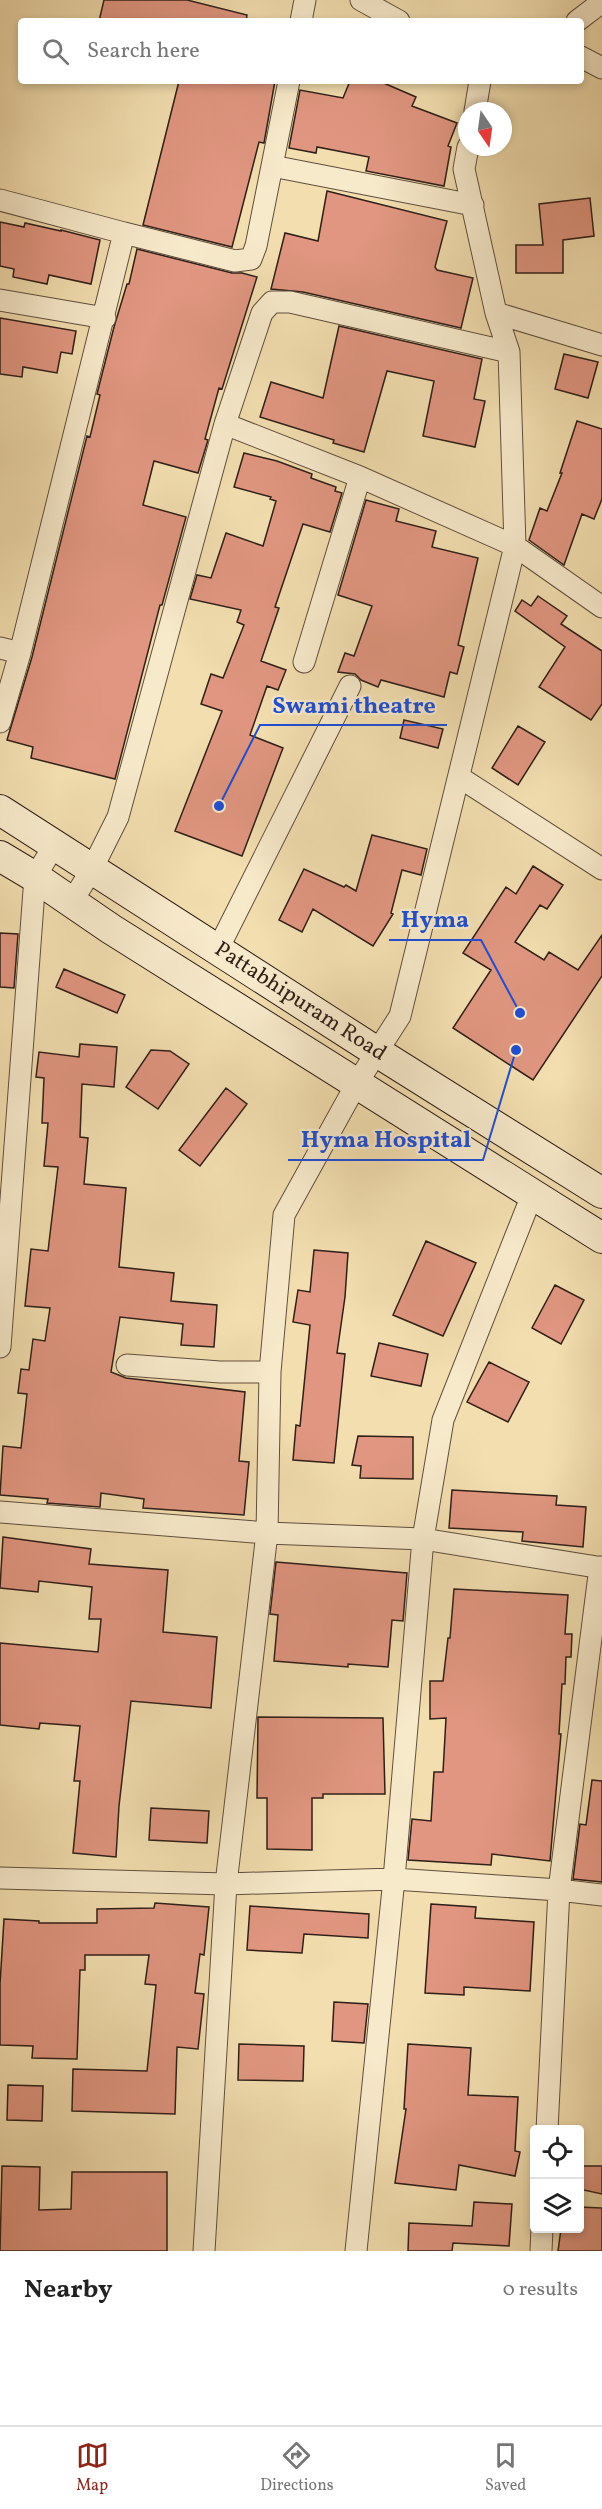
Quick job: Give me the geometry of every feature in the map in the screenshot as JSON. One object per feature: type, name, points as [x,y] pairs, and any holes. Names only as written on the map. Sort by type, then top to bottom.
[{"type":"street","points":[[302,18],[305,0]]},
{"type":"street","points":[[361,0],[394,18]]},
{"type":"street","points":[[581,18],[602,2]]},
{"type":"street","points":[[584,59],[602,68]]},
{"type":"street","points":[[0,200],[236,261],[251,260],[256,246],[288,84]]},
{"type":"street","points":[[476,102],[480,84]]},
{"type":"street","points":[[204,2251],[226,1884],[267,1533],[270,1372],[284,1215],[357,1083],[400,1016],[515,546],[509,352],[496,314],[464,169],[466,156]]},
{"type":"street","points":[[272,166],[473,205]]},
{"type":"street","points":[[0,722],[10,651],[105,318],[124,233]]},
{"type":"street","points":[[0,300],[105,318]]},
{"type":"street","points":[[71,903],[92,869],[118,817],[225,424],[262,313],[272,302],[290,302],[509,352]]},
{"type":"street","points":[[496,314],[602,345]]},
{"type":"street","points":[[225,424],[360,477],[515,546],[602,607]]},
{"type":"street","points":[[304,662],[360,477]]},
{"type":"street","points":[[218,950],[350,686]]},
{"type":"street","points":[[459,777],[602,869]]},
{"type":"street","name":"Pattabhipuram Road","points":[[0,810],[377,1052],[602,1193]]},
{"type":"street","points":[[0,1347],[35,877],[55,844]]},
{"type":"street","name":"Pattabhipuram Road","points":[[0,856],[602,1238]]},
{"type":"street","points":[[356,2251],[394,1879],[423,1539],[443,1420],[532,1195]]},
{"type":"street","points":[[127,1365],[219,1372],[270,1372]]},
{"type":"street","points":[[0,1512],[267,1533],[423,1539],[601,1567],[559,1890],[547,2125]]},
{"type":"street","points":[[0,1878],[226,1884],[394,1879],[602,1895]]},
{"type":"street","points":[[541,2251],[542,2233]]},
{"type":"building","points":[[104,0],[187,0],[247,15],[246,18],[100,18]]},
{"type":"building","points":[[178,84],[274,84],[264,143],[259,142],[232,247],[143,225]]},
{"type":"building","points":[[349,84],[386,84],[416,97],[412,106],[457,123],[448,146],[451,147],[444,186],[366,171],[369,157],[317,147],[316,153],[289,148],[300,90],[343,98]]},
{"type":"building","points":[[327,191],[447,221],[435,267],[437,270],[473,278],[461,328],[303,292],[271,289],[285,233],[318,241]]},
{"type":"building","points":[[590,198],[594,236],[563,240],[563,273],[516,273],[516,245],[543,245],[539,204]]},
{"type":"building","points":[[0,222],[24,227],[25,223],[100,240],[91,284],[49,275],[47,284],[13,277],[14,269],[0,266]]},
{"type":"building","points":[[137,249],[257,277],[222,389],[219,388],[198,473],[154,461],[143,505],[186,517],[162,605],[160,605],[115,779],[31,758],[33,747],[7,740],[32,657],[87,436],[90,437],[100,395],[97,394],[114,327],[127,284],[129,284]]},
{"type":"building","points":[[0,318],[76,331],[72,354],[61,352],[57,373],[23,367],[22,377],[0,374]]},
{"type":"building","points":[[339,326],[482,359],[474,399],[485,401],[475,447],[423,436],[434,381],[387,371],[364,452],[333,443],[334,440],[260,417],[271,382],[323,398]]},
{"type":"building","points":[[564,354],[598,362],[588,398],[555,389]]},
{"type":"building","points":[[577,421],[602,429],[602,499],[594,519],[582,514],[564,565],[529,540],[540,508],[547,511],[562,473],[560,473]]},
{"type":"building","points":[[244,453],[277,461],[312,474],[311,478],[336,487],[335,491],[342,493],[330,532],[303,524],[275,607],[279,608],[261,661],[286,670],[278,690],[267,686],[250,735],[283,748],[242,856],[175,831],[222,711],[201,704],[211,674],[223,678],[244,625],[237,622],[241,610],[190,599],[197,575],[211,578],[226,533],[263,546],[276,501],[270,499],[271,497],[234,487]]},
{"type":"building","points":[[366,500],[399,509],[396,521],[436,531],[432,547],[478,558],[458,645],[464,647],[457,674],[450,672],[444,697],[381,680],[378,687],[361,680],[355,674],[338,672],[345,653],[354,656],[372,606],[338,595]]},
{"type":"building","points":[[538,596],[567,616],[561,624],[602,651],[602,704],[591,720],[539,687],[565,647],[515,611],[522,600],[531,606]]},
{"type":"building","points":[[404,720],[443,729],[438,748],[400,738]]},
{"type":"building","points":[[518,726],[545,742],[518,785],[492,768]]},
{"type":"building","points":[[372,835],[427,849],[421,875],[402,870],[391,913],[393,914],[373,946],[313,909],[302,932],[279,920],[304,869],[356,891]]},
{"type":"building","points":[[533,866],[563,885],[547,909],[540,905],[515,942],[544,960],[549,952],[578,970],[602,935],[602,976],[533,1080],[453,1028],[491,970],[463,953],[506,887],[516,894]]},
{"type":"building","points":[[0,933],[18,934],[14,988],[0,987]]},
{"type":"building","points":[[64,969],[125,995],[117,1013],[56,987]]},
{"type":"building","points":[[80,1044],[117,1047],[114,1087],[82,1084],[80,1137],[88,1138],[84,1184],[126,1188],[119,1267],[174,1273],[171,1301],[217,1305],[214,1347],[181,1345],[183,1324],[120,1317],[111,1372],[126,1378],[245,1392],[239,1461],[249,1462],[244,1515],[143,1508],[144,1499],[101,1493],[100,1507],[47,1503],[48,1499],[0,1495],[3,1446],[21,1448],[27,1394],[18,1393],[21,1369],[29,1370],[33,1339],[45,1341],[50,1308],[25,1306],[31,1249],[48,1251],[58,1167],[44,1166],[48,1123],[42,1123],[44,1078],[36,1077],[39,1052],[79,1057]]},
{"type":"building","points":[[151,1050],[170,1051],[189,1064],[158,1109],[126,1087]]},
{"type":"building","points":[[226,1088],[247,1104],[200,1166],[179,1150]]},
{"type":"building","points":[[426,1241],[476,1263],[443,1336],[393,1315]]},
{"type":"building","points":[[314,1250],[348,1253],[345,1297],[337,1353],[345,1354],[334,1463],[293,1460],[296,1425],[300,1426],[310,1325],[293,1322],[298,1290],[310,1292]]},
{"type":"building","points":[[555,1285],[584,1300],[561,1344],[532,1328]]},
{"type":"building","points":[[379,1343],[428,1354],[421,1386],[371,1376]]},
{"type":"building","points":[[489,1362],[529,1382],[508,1422],[467,1402]]},
{"type":"building","points":[[358,1436],[413,1437],[413,1479],[360,1478],[361,1466],[352,1465]]},
{"type":"building","points":[[452,1490],[557,1496],[556,1505],[586,1507],[583,1547],[522,1541],[523,1532],[449,1528]]},
{"type":"building","points":[[3,1537],[91,1549],[89,1564],[168,1570],[163,1632],[217,1637],[211,1708],[131,1701],[119,1806],[116,1857],[73,1853],[80,1781],[74,1781],[80,1726],[40,1723],[39,1729],[0,1725],[0,1643],[98,1652],[101,1619],[89,1619],[92,1587],[39,1581],[38,1592],[0,1588]]},
{"type":"building","points":[[276,1562],[407,1573],[403,1621],[392,1620],[388,1667],[348,1664],[348,1667],[274,1661],[278,1615],[270,1614]]},
{"type":"building","points":[[454,1589],[568,1595],[565,1634],[572,1634],[571,1657],[566,1657],[565,1684],[562,1684],[559,1734],[561,1734],[550,1861],[492,1854],[491,1865],[408,1860],[412,1819],[431,1821],[434,1772],[443,1772],[446,1718],[430,1719],[430,1681],[443,1681],[448,1638],[450,1638]]},
{"type":"building","points":[[258,1717],[383,1718],[385,1794],[323,1794],[323,1798],[312,1798],[312,1850],[267,1849],[267,1798],[257,1798]]},
{"type":"building","points":[[592,1780],[602,1781],[602,1882],[573,1879],[580,1824],[586,1825]]},
{"type":"building","points":[[151,1808],[209,1811],[207,1843],[149,1840]]},
{"type":"building","points":[[155,1903],[209,1907],[204,1955],[200,1954],[195,1993],[204,1994],[198,2049],[177,2047],[175,2114],[72,2111],[73,2069],[147,2071],[156,1985],[145,1984],[149,1955],[85,1955],[85,1970],[80,1970],[77,2059],[32,2058],[33,2046],[0,2045],[0,1984],[4,1919],[39,1921],[39,1923],[97,1923],[97,1909],[154,1908]]},
{"type":"building","points":[[431,1904],[476,1907],[475,1918],[534,1922],[530,1991],[464,1987],[464,1995],[425,1993]]},
{"type":"building","points":[[250,1906],[369,1914],[368,1938],[304,1934],[302,1953],[247,1950]]},
{"type":"building","points":[[334,2002],[368,2004],[364,2043],[332,2041]]},
{"type":"building","points":[[239,2044],[304,2046],[303,2081],[238,2080]]},
{"type":"building","points":[[408,2044],[471,2048],[468,2095],[518,2097],[515,2151],[520,2152],[515,2176],[459,2165],[456,2190],[395,2183],[406,2109],[404,2109]]},
{"type":"building","points":[[8,2085],[43,2086],[42,2121],[7,2120]]},
{"type":"building","points":[[2,2166],[40,2167],[39,2210],[71,2209],[72,2172],[167,2172],[167,2251],[0,2251]]},
{"type":"building","points":[[584,2166],[602,2166],[602,2194],[584,2190]]},
{"type":"building","points":[[474,2202],[512,2204],[509,2246],[453,2243],[452,2251],[408,2251],[409,2223],[472,2226]]},
{"type":"building","points":[[584,2207],[602,2208],[602,2251],[558,2251],[560,2233],[584,2233]]},
{"type":"place","name":"Swami theatre","points":[[219,806]]},
{"type":"place","name":"Hyma","points":[[520,1013]]},
{"type":"place","name":"Hyma Hospital","points":[[516,1050]]}]
